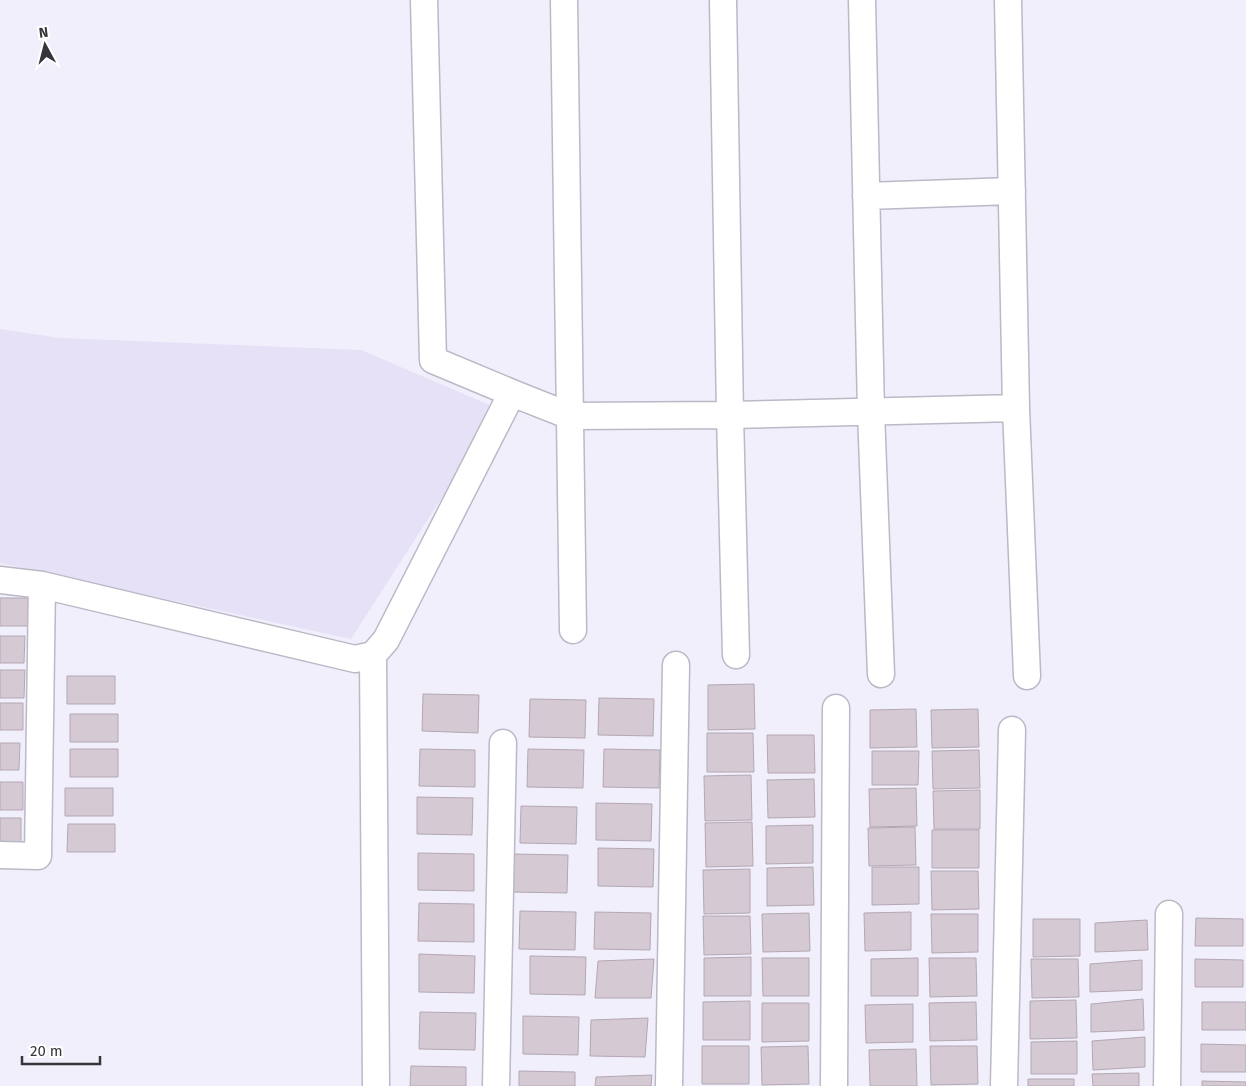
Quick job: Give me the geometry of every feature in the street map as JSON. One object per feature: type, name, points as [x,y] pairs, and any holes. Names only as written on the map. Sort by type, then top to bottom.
[{"type":"street","points":[[424,0],[433,360],[570,416],[730,415],[1016,408]]},
{"type":"street","points":[[564,0],[573,630]]},
{"type":"street","points":[[724,0],[730,415],[736,655]]},
{"type":"street","points":[[862,0],[871,412],[881,674]]},
{"type":"street","points":[[1008,0],[1016,408],[1027,676]]},
{"type":"street","points":[[866,196],[1012,191]]},
{"type":"street","points":[[0,580],[42,585],[355,659],[373,655],[386,640],[512,393]]},
{"type":"street","points":[[0,855],[38,856],[42,585]]},
{"type":"street","points":[[373,655],[376,1086]]},
{"type":"street","points":[[669,1086],[676,665]]},
{"type":"street","points":[[834,1086],[836,708]]},
{"type":"street","points":[[1004,1086],[1012,730]]},
{"type":"street","points":[[496,1086],[503,743]]},
{"type":"street","points":[[1167,1086],[1169,914]]},
{"type":"shaded area","points":[[0,329],[60,338],[361,350],[499,409],[351,639],[0,563]]},
{"type":"building","points":[[0,598],[30,598],[30,626],[0,626]]},
{"type":"building","points":[[0,636],[25,636],[24,663],[0,663]]},
{"type":"building","points":[[0,670],[25,670],[24,698],[0,698]]},
{"type":"building","points":[[67,676],[115,676],[115,704],[67,704]]},
{"type":"building","points":[[754,684],[755,729],[708,730],[708,685]]},
{"type":"building","points":[[423,694],[479,695],[478,733],[422,731]]},
{"type":"building","points":[[599,698],[654,699],[653,736],[598,735]]},
{"type":"building","points":[[530,699],[586,700],[585,738],[529,737]]},
{"type":"building","points":[[0,703],[23,703],[23,730],[0,730]]},
{"type":"building","points":[[916,709],[917,747],[870,748],[870,710]]},
{"type":"building","points":[[978,709],[979,747],[932,748],[931,710]]},
{"type":"building","points":[[70,714],[118,714],[118,742],[70,742]]},
{"type":"building","points":[[707,733],[753,733],[754,772],[707,772]]},
{"type":"building","points":[[767,735],[814,735],[815,773],[768,773]]},
{"type":"building","points":[[0,743],[20,743],[19,770],[0,770]]},
{"type":"building","points":[[70,749],[118,749],[118,777],[70,777]]},
{"type":"building","points":[[420,749],[475,750],[475,787],[419,786]]},
{"type":"building","points":[[528,749],[584,750],[583,788],[527,787]]},
{"type":"building","points":[[604,749],[660,750],[659,788],[603,787]]},
{"type":"building","points":[[979,750],[980,788],[933,789],[932,751]]},
{"type":"building","points":[[872,751],[919,751],[918,785],[872,785]]},
{"type":"building","points":[[751,775],[752,820],[705,821],[704,776]]},
{"type":"building","points":[[814,779],[815,817],[768,818],[767,780]]},
{"type":"building","points":[[0,782],[23,782],[23,810],[0,810]]},
{"type":"building","points":[[65,788],[113,788],[113,816],[65,816]]},
{"type":"building","points":[[916,788],[917,826],[870,827],[869,789]]},
{"type":"building","points":[[980,790],[980,829],[934,829],[933,791]]},
{"type":"building","points":[[417,797],[473,798],[472,835],[417,834]]},
{"type":"building","points":[[596,803],[652,804],[651,841],[596,840]]},
{"type":"building","points":[[521,806],[577,807],[576,844],[520,843]]},
{"type":"building","points":[[0,818],[21,818],[21,846],[0,846]]},
{"type":"building","points":[[752,822],[753,866],[706,867],[705,823]]},
{"type":"building","points":[[68,824],[115,824],[115,852],[67,852]]},
{"type":"building","points":[[813,825],[813,863],[766,864],[766,826]]},
{"type":"building","points":[[915,827],[916,865],[869,866],[868,828]]},
{"type":"building","points":[[932,830],[979,830],[979,868],[932,868]]},
{"type":"building","points":[[598,848],[654,849],[653,887],[598,886]]},
{"type":"building","points":[[418,853],[474,854],[474,891],[418,890]]},
{"type":"building","points":[[512,854],[568,855],[567,893],[511,892]]},
{"type":"building","points":[[813,867],[814,905],[767,906],[767,868]]},
{"type":"building","points":[[872,867],[919,867],[919,904],[872,905]]},
{"type":"building","points":[[750,869],[750,913],[704,914],[703,870]]},
{"type":"building","points":[[931,871],[978,871],[979,909],[932,910]]},
{"type":"building","points":[[419,903],[474,904],[474,942],[418,941]]},
{"type":"building","points":[[520,911],[576,912],[575,950],[519,949]]},
{"type":"building","points":[[595,912],[651,913],[650,950],[594,949]]},
{"type":"building","points":[[911,912],[911,950],[865,951],[864,913]]},
{"type":"building","points":[[809,913],[810,951],[763,952],[762,914]]},
{"type":"building","points":[[931,914],[978,914],[978,952],[932,953]]},
{"type":"building","points":[[703,916],[750,916],[751,954],[704,955]]},
{"type":"building","points":[[1196,918],[1243,919],[1243,946],[1195,946]]},
{"type":"building","points":[[1033,919],[1080,919],[1080,956],[1033,957]]},
{"type":"building","points":[[1147,920],[1148,950],[1095,952],[1095,923]]},
{"type":"building","points":[[419,954],[475,956],[474,993],[419,992]]},
{"type":"building","points":[[530,956],[586,957],[585,995],[530,994]]},
{"type":"building","points":[[751,957],[751,996],[704,996],[704,958]]},
{"type":"building","points":[[762,958],[809,958],[809,996],[763,996]]},
{"type":"building","points":[[918,958],[918,996],[871,996],[871,959]]},
{"type":"building","points":[[929,958],[976,958],[977,996],[930,997]]},
{"type":"building","points":[[654,959],[651,998],[595,998],[598,961]]},
{"type":"building","points":[[1031,959],[1078,959],[1079,997],[1032,998]]},
{"type":"building","points":[[1195,959],[1243,960],[1243,987],[1195,987]]},
{"type":"building","points":[[1142,960],[1142,990],[1090,992],[1090,964]]},
{"type":"building","points":[[1143,999],[1144,1030],[1091,1032],[1091,1004]]},
{"type":"building","points":[[1076,1000],[1077,1038],[1030,1039],[1030,1001]]},
{"type":"building","points":[[750,1001],[750,1040],[703,1040],[703,1002]]},
{"type":"building","points":[[976,1002],[977,1040],[930,1041],[929,1003]]},
{"type":"building","points":[[1202,1002],[1246,1002],[1246,1030],[1202,1030]]},
{"type":"building","points":[[762,1003],[809,1003],[809,1041],[762,1042]]},
{"type":"building","points":[[913,1004],[913,1042],[866,1043],[865,1005]]},
{"type":"building","points":[[420,1012],[476,1013],[475,1050],[419,1049]]},
{"type":"building","points":[[523,1016],[579,1017],[578,1055],[523,1054]]},
{"type":"building","points":[[648,1018],[645,1057],[590,1056],[591,1020]]},
{"type":"building","points":[[1145,1037],[1145,1067],[1093,1070],[1092,1041]]},
{"type":"building","points":[[1077,1041],[1077,1074],[1031,1074],[1031,1042]]},
{"type":"building","points":[[1201,1044],[1246,1045],[1246,1072],[1201,1072]]},
{"type":"building","points":[[702,1046],[749,1046],[749,1084],[702,1084]]},
{"type":"building","points":[[808,1046],[809,1084],[762,1085],[761,1047]]},
{"type":"building","points":[[930,1046],[977,1046],[978,1084],[931,1085]]},
{"type":"building","points":[[916,1049],[917,1086],[870,1086],[869,1050]]},
{"type":"building","points":[[411,1066],[466,1067],[466,1086],[410,1086]]},
{"type":"building","points":[[519,1071],[575,1072],[575,1086],[519,1086]]},
{"type":"building","points":[[1139,1073],[1139,1086],[1093,1086],[1092,1074]]},
{"type":"building","points":[[652,1075],[651,1086],[595,1086],[596,1077]]},
{"type":"building","points":[[1028,1079],[1074,1079],[1074,1086],[1028,1086]]},
{"type":"building","points":[[1202,1081],[1246,1082],[1246,1086],[1202,1086]]}]
